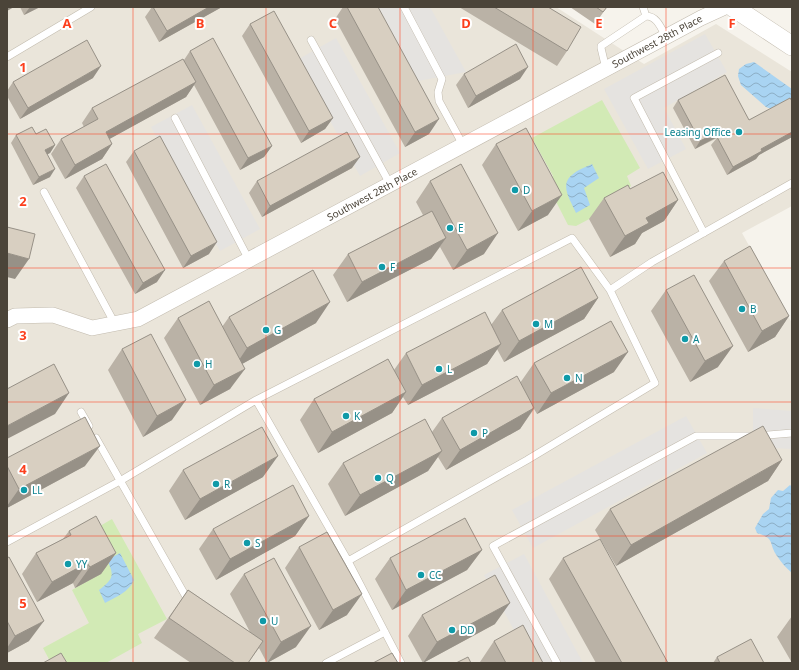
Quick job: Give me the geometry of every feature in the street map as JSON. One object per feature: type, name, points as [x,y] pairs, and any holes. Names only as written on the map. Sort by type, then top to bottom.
[{"type":"street","name":"Southwest 28th Place","points":[[7,320],[15,316],[53,315],[92,328],[138,319],[701,18],[725,7]]},
{"type":"street","points":[[733,7],[792,46]]},
{"type":"lane","points":[[7,57],[91,7]]},
{"type":"lane","points":[[404,7],[442,79],[438,92],[439,101],[463,145]]},
{"type":"lane","points":[[643,7],[646,16]]},
{"type":"lane","points":[[606,69],[601,46],[646,16],[655,18],[666,37]]},
{"type":"lane","points":[[311,40],[390,184]]},
{"type":"lane","points":[[704,233],[634,98],[718,54]]},
{"type":"lane","points":[[175,118],[249,260]]},
{"type":"lane","points":[[610,290],[652,262],[792,182]]},
{"type":"lane","points":[[44,192],[115,324]]},
{"type":"lane","points":[[7,542],[120,481],[256,400],[572,238],[610,290],[655,383],[527,460],[348,561]]},
{"type":"lane","points":[[256,400],[348,561],[401,663]]},
{"type":"lane","points":[[81,412],[185,595]]},
{"type":"lane","points":[[557,663],[493,546],[696,436],[756,436],[792,433]]},
{"type":"lane","points":[[326,663],[385,632]]},
{"type":"shaded area","points":[[7,7],[556,7],[644,64],[716,24],[792,72],[792,206],[742,233],[792,323],[792,663],[7,663]]},
{"type":"shaded area","points":[[378,7],[430,7],[466,72],[418,81]]},
{"type":"shaded area","points":[[705,34],[727,72],[664,108],[686,149],[648,169],[604,89]]},
{"type":"shaded area","points":[[336,38],[400,153],[360,176],[297,60]]},
{"type":"shaded area","points":[[192,105],[260,229],[220,251],[151,127]]},
{"type":"shaded area","points":[[753,408],[792,411],[792,449],[753,447]]},
{"type":"shaded area","points":[[686,416],[707,453],[533,548],[512,510]]},
{"type":"shaded area","points":[[524,554],[583,663],[532,663],[484,575]]},
{"type":"green space","points":[[602,100],[640,168],[627,176],[631,186],[611,198],[614,206],[576,226],[568,225],[546,182],[553,176],[532,138]]},
{"type":"green space","points":[[112,519],[167,619],[138,634],[142,643],[106,663],[51,663],[43,648],[89,623],[72,590],[101,573],[81,537]]},
{"type":"water","points":[[754,62],[792,89],[792,108],[788,99],[771,109],[766,107],[741,85],[738,76],[739,69],[746,64]]},
{"type":"water","points":[[592,164],[599,178],[584,188],[590,205],[576,213],[567,193],[566,183],[574,173]]},
{"type":"water","points":[[790,485],[792,487],[792,573],[774,552],[769,539],[757,533],[755,528],[763,514],[769,509],[771,498],[778,490],[783,491]]},
{"type":"water","points":[[120,553],[134,580],[126,591],[105,603],[99,590],[110,580],[112,574],[107,560]]},
{"type":"building","points":[[153,7],[209,7],[167,31]]},
{"type":"building","points":[[347,7],[378,7],[439,119],[415,132]]},
{"type":"building","points":[[494,7],[548,7],[581,27],[567,51]]},
{"type":"building","points":[[596,7],[607,7],[603,12]]},
{"type":"building","points":[[274,11],[333,118],[309,131],[250,24]]},
{"type":"building","points":[[213,38],[272,146],[248,158],[190,51]]},
{"type":"building","points":[[87,40],[101,66],[28,108],[13,82]]},
{"type":"building","points":[[516,44],[528,67],[476,96],[464,74]]},
{"type":"building","points":[[183,59],[196,82],[106,132],[112,144],[75,165],[61,139],[98,119],[92,108]]},
{"type":"building","name":"Leasing Office","points":[[725,75],[749,120],[790,98],[792,101],[792,132],[733,167],[717,137],[724,133],[722,130],[700,141],[678,100]]},
{"type":"building","points":[[32,127],[36,134],[46,129],[55,145],[45,150],[55,169],[39,177],[16,135]]},
{"type":"building","points":[[526,128],[562,195],[532,211],[496,144]]},
{"type":"building","points":[[347,132],[360,157],[270,206],[257,181]]},
{"type":"building","points":[[160,136],[217,242],[191,256],[134,151]]},
{"type":"building","points":[[106,164],[165,270],[143,283],[84,176]]},
{"type":"building","points":[[461,164],[498,233],[467,250],[430,181]]},
{"type":"building","points":[[663,172],[678,200],[646,218],[649,223],[625,236],[604,198],[628,185],[630,189]]},
{"type":"building","points":[[432,211],[446,238],[362,282],[348,254]]},
{"type":"building","points":[[7,227],[35,234],[29,259],[7,253]]},
{"type":"building","points":[[750,246],[789,316],[762,331],[724,261]]},
{"type":"building","points":[[581,267],[598,298],[519,341],[502,310]]},
{"type":"building","points":[[313,270],[330,302],[247,348],[229,317]]},
{"type":"building","points":[[694,275],[733,346],[705,361],[666,290]]},
{"type":"building","points":[[209,301],[245,369],[214,385],[178,318]]},
{"type":"building","points":[[485,312],[501,344],[422,385],[406,353]]},
{"type":"building","points":[[611,321],[628,352],[551,393],[534,363]]},
{"type":"building","points":[[151,334],[186,400],[157,416],[122,349]]},
{"type":"building","points":[[388,359],[406,392],[332,432],[314,399]]},
{"type":"building","points":[[54,364],[69,393],[7,426],[7,389]]},
{"type":"building","points":[[517,376],[534,408],[460,450],[442,418]]},
{"type":"building","points":[[85,417],[100,446],[19,489],[7,466],[7,458]]},
{"type":"building","points":[[425,419],[442,451],[360,495],[343,463]]},
{"type":"building","points":[[763,426],[782,460],[631,545],[610,509]]},
{"type":"building","points":[[262,427],[278,456],[200,499],[183,470]]},
{"type":"building","points":[[293,485],[309,516],[230,559],[213,529]]},
{"type":"building","points":[[96,516],[116,553],[90,567],[87,563],[52,582],[36,553],[71,535],[69,531]]},
{"type":"building","points":[[465,518],[482,550],[406,590],[390,558]]},
{"type":"building","points":[[327,532],[362,594],[333,610],[299,547]]},
{"type":"building","points":[[600,539],[668,663],[622,663],[563,558]]},
{"type":"building","points":[[9,557],[44,621],[15,636],[7,621],[7,558]]},
{"type":"building","points":[[274,558],[311,626],[281,642],[244,574]]},
{"type":"building","points":[[495,575],[510,603],[437,642],[422,615]]},
{"type":"building","points":[[188,590],[263,641],[248,663],[235,663],[169,618]]},
{"type":"building","points":[[523,625],[543,663],[506,663],[494,641]]},
{"type":"building","points":[[751,639],[764,663],[720,663],[717,657]]},
{"type":"building","points":[[61,653],[67,663],[43,663]]},
{"type":"building","points":[[392,653],[398,663],[373,663]]},
{"type":"building","points":[[468,657],[471,663],[456,663]]},
{"type":"place","name":"Leasing Office","points":[[739,132]]},
{"type":"place","name":"D","points":[[515,190]]},
{"type":"place","name":"E","points":[[450,228]]},
{"type":"place","name":"F","points":[[382,267]]},
{"type":"place","name":"B","points":[[742,309]]},
{"type":"place","name":"M","points":[[536,324]]},
{"type":"place","name":"G","points":[[266,330]]},
{"type":"place","name":"A","points":[[685,339]]},
{"type":"place","name":"H","points":[[197,364]]},
{"type":"place","name":"L","points":[[439,369]]},
{"type":"place","name":"N","points":[[567,378]]},
{"type":"place","name":"K","points":[[346,416]]},
{"type":"place","name":"P","points":[[474,433]]},
{"type":"place","name":"Q","points":[[378,478]]},
{"type":"place","name":"R","points":[[216,484]]},
{"type":"place","name":"LL","points":[[24,490]]},
{"type":"place","name":"S","points":[[247,543]]},
{"type":"place","name":"YY","points":[[68,564]]},
{"type":"place","name":"CC","points":[[421,575]]},
{"type":"place","name":"U","points":[[263,621]]},
{"type":"place","name":"DD","points":[[452,630]]}]
